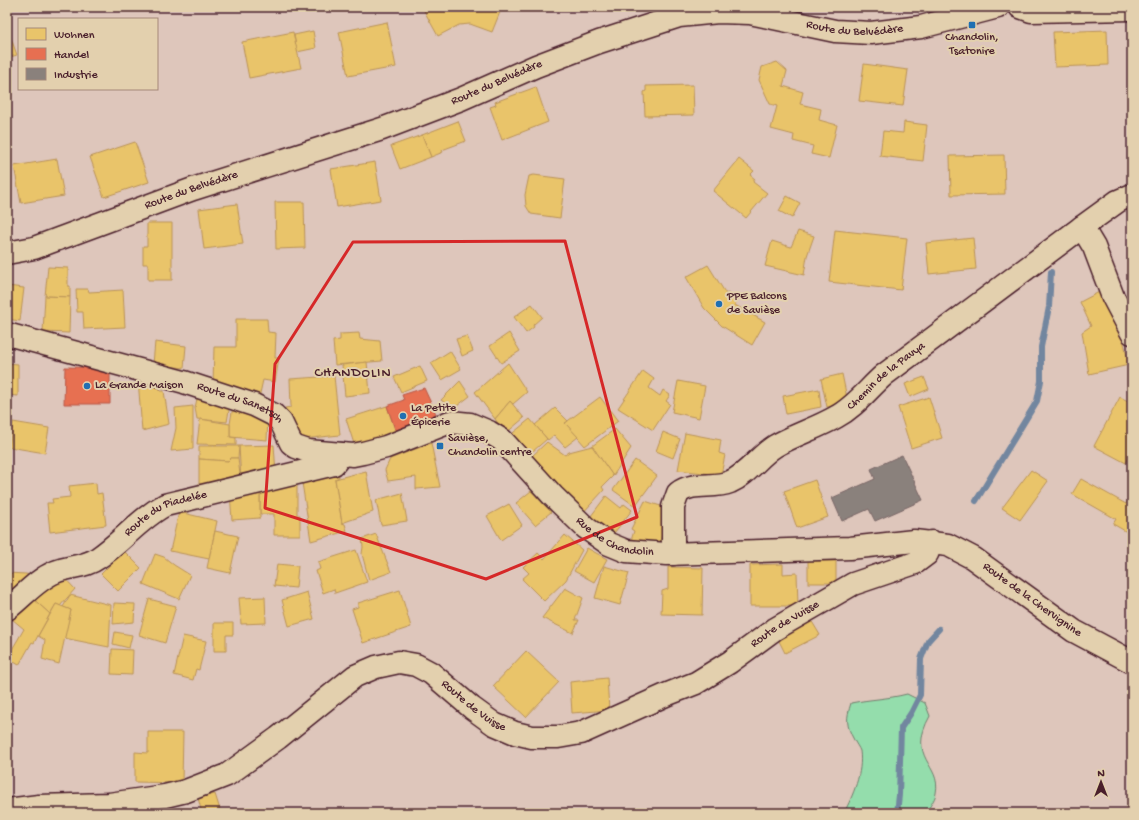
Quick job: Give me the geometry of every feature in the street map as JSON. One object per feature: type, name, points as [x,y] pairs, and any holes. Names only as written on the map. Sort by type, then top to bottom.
[{"type":"street","name":"Route du Belvédère","points":[[7,253],[34,248],[193,189],[356,138],[461,99],[536,66],[599,42],[680,16],[718,12],[750,13],[835,31],[871,33],[921,27],[998,7]]},
{"type":"street","points":[[1020,7],[1031,11],[1132,9]]},
{"type":"street","name":"Chemin de la Pavya","points":[[673,554],[673,507],[678,493],[687,488],[714,486],[730,482],[740,476],[775,446],[837,417],[855,404],[884,375],[1082,227],[1118,201],[1132,195]]},
{"type":"street","points":[[1082,227],[1094,247],[1113,297],[1132,333]]},
{"type":"street","name":"Route du Sanetsch","points":[[7,334],[229,396],[274,415],[281,422],[288,439],[296,447],[308,451],[342,454]]},
{"type":"street","name":"Rue de Chandolin","points":[[342,454],[353,455],[371,452],[450,422],[470,424],[489,432],[502,440],[568,511],[602,541],[618,548],[636,553],[673,554],[850,548],[900,541],[932,542]]},
{"type":"street","name":"Route du Piadelée","points":[[7,610],[38,582],[54,572],[97,559],[116,545],[148,514],[165,505],[334,464],[342,454]]},
{"type":"street","name":"Route de la Chervignine","points":[[932,542],[948,545],[965,552],[1074,631],[1132,662]]},
{"type":"street","name":"Route de Vuisse","points":[[7,810],[39,806],[109,804],[186,791],[227,775],[278,738],[355,676],[376,667],[399,662],[416,665],[431,673],[472,708],[494,724],[514,732],[532,737],[558,737],[581,733],[696,683],[730,662],[775,629],[853,584],[920,561],[927,554],[932,542]]},
{"type":"highlighted area","points":[[565,241],[637,517],[486,579],[265,508],[275,364],[353,242]]},
{"type":"green space","points":[[907,694],[925,703],[930,716],[924,730],[922,742],[923,752],[934,775],[936,783],[936,793],[933,801],[926,813],[844,813],[859,776],[861,759],[860,751],[848,726],[848,713],[851,703]]},
{"type":"building: Wohnen","points":[[422,7],[502,7],[492,32],[470,24],[459,25],[438,36]]},
{"type":"building: Wohnen","points":[[387,22],[396,67],[348,76],[339,32]]},
{"type":"building: Wohnen","points":[[7,27],[17,55],[7,58]]},
{"type":"building: Wohnen","points":[[1107,30],[1108,65],[1055,67],[1053,32]]},
{"type":"building: Wohnen","points":[[313,31],[316,48],[297,52],[294,35]]},
{"type":"building: Wohnen","points":[[293,32],[301,68],[249,78],[242,42]]},
{"type":"building: Wohnen","points":[[777,62],[787,71],[783,86],[803,92],[800,104],[821,109],[819,120],[837,125],[829,158],[811,154],[813,146],[793,141],[794,135],[771,129],[777,106],[770,104],[759,80],[762,67]]},
{"type":"building: Wohnen","points":[[864,64],[908,70],[903,106],[859,101]]},
{"type":"building: Wohnen","points":[[693,85],[694,115],[645,116],[644,92],[646,91],[646,86]]},
{"type":"building: Wohnen","points":[[536,87],[548,122],[502,140],[490,107],[496,105],[495,102]]},
{"type":"building: Wohnen","points":[[458,121],[466,141],[442,150],[443,152],[431,157],[422,135]]},
{"type":"building: Wohnen","points":[[904,122],[927,125],[923,161],[880,156],[883,131],[903,133]]},
{"type":"building: Wohnen","points":[[422,135],[431,157],[400,169],[391,146]]},
{"type":"building: Wohnen","points":[[135,142],[149,182],[104,197],[90,157]]},
{"type":"building: Wohnen","points":[[1004,155],[1005,194],[951,195],[950,156]]},
{"type":"building: Wohnen","points":[[57,159],[64,196],[21,203],[14,166]]},
{"type":"building: Wohnen","points":[[739,159],[754,171],[750,175],[755,179],[753,182],[767,193],[746,218],[713,191]]},
{"type":"building: Wohnen","points":[[375,162],[381,200],[337,207],[331,169]]},
{"type":"building: Wohnen","points":[[534,175],[565,179],[560,218],[531,214],[526,206],[525,195],[529,176]]},
{"type":"building: Wohnen","points":[[787,196],[800,203],[792,218],[779,211]]},
{"type":"building: Wohnen","points":[[275,202],[304,202],[305,248],[276,249]]},
{"type":"building: Wohnen","points":[[237,204],[243,244],[204,249],[199,209]]},
{"type":"building: Wohnen","points":[[147,223],[172,223],[172,280],[148,280],[148,264],[143,264],[143,246],[147,246]]},
{"type":"building: Wohnen","points":[[835,230],[907,238],[901,290],[829,282]]},
{"type":"building: Wohnen","points":[[798,231],[814,236],[807,256],[804,275],[765,266],[772,241],[791,247]]},
{"type":"building: Wohnen","points":[[973,238],[976,269],[929,274],[926,243]]},
{"type":"building: Wohnen","name":"PPE Balcons de Savièse","points":[[708,265],[726,294],[728,293],[736,302],[735,305],[765,322],[752,345],[722,326],[704,308],[686,277]]},
{"type":"building: Wohnen","points":[[48,267],[68,268],[68,286],[70,286],[70,297],[45,296]]},
{"type":"building: Wohnen","points":[[7,286],[24,288],[20,321],[7,319]]},
{"type":"building: Wohnen","points":[[76,289],[88,289],[89,292],[123,290],[125,327],[84,329],[83,312],[77,312]]},
{"type":"building: Wohnen","points":[[1101,291],[1121,330],[1129,365],[1089,374],[1082,332],[1091,326],[1080,302]]},
{"type":"building: Wohnen","points":[[45,296],[70,297],[69,333],[43,332]]},
{"type":"building: Wohnen","points":[[532,304],[542,317],[533,325],[534,327],[526,333],[514,317]]},
{"type":"building: Wohnen","points":[[236,319],[267,319],[268,332],[276,333],[275,358],[279,358],[275,382],[263,380],[259,398],[213,385],[214,347],[236,347]]},
{"type":"building: Wohnen","points":[[359,333],[360,339],[380,341],[382,361],[335,365],[333,341],[340,340],[340,334]]},
{"type":"building: Wohnen","points":[[509,333],[520,351],[501,363],[490,346]]},
{"type":"building: Wohnen","points":[[467,336],[473,351],[462,356],[456,339]]},
{"type":"building: Wohnen","points":[[155,342],[186,346],[184,368],[153,364]]},
{"type":"building: Wohnen","points":[[450,351],[461,369],[442,380],[431,363]]},
{"type":"building: Wohnen","points":[[367,362],[370,393],[345,396],[342,365]]},
{"type":"building: Wohnen","points":[[7,363],[18,364],[18,396],[7,395]]},
{"type":"building: Wohnen","points":[[508,363],[527,392],[513,404],[510,401],[495,419],[475,392]]},
{"type":"building: Wohnen","points":[[420,366],[427,381],[401,392],[394,377]]},
{"type":"building: Wohnen","points":[[643,371],[654,379],[649,388],[660,396],[663,390],[670,395],[666,401],[670,404],[653,430],[618,408]]},
{"type":"building: Wohnen","points":[[842,374],[848,403],[827,407],[821,379]]},
{"type":"building: Wohnen","points":[[334,376],[340,435],[302,439],[285,415],[285,408],[291,407],[290,379]]},
{"type":"building: Wohnen","points":[[924,377],[929,389],[910,397],[905,384]]},
{"type":"building: Wohnen","points":[[138,379],[160,383],[160,391],[164,391],[169,424],[142,431]]},
{"type":"building: Wohnen","points":[[460,381],[470,396],[453,409],[441,400]]},
{"type":"building: Wohnen","points":[[678,381],[705,386],[699,418],[672,412]]},
{"type":"building: Wohnen","points":[[819,389],[821,407],[786,414],[783,396]]},
{"type":"building: Wohnen","points":[[198,394],[230,404],[227,422],[197,419],[195,408]]},
{"type":"building: Wohnen","points":[[600,397],[618,421],[585,446],[565,423]]},
{"type":"building: Wohnen","points":[[929,397],[942,438],[911,448],[898,407]]},
{"type":"building: Wohnen","points":[[1120,397],[1132,403],[1132,452],[1126,463],[1094,446]]},
{"type":"building: Wohnen","points":[[510,401],[524,418],[505,434],[495,419]]},
{"type":"building: Wohnen","points":[[193,406],[193,449],[171,451],[176,428],[175,408]]},
{"type":"building: Wohnen","points":[[233,406],[268,417],[267,440],[230,437],[230,424]]},
{"type":"building: Wohnen","points":[[387,406],[398,438],[356,450],[346,419]]},
{"type":"building: Wohnen","points":[[555,408],[568,421],[565,423],[578,437],[565,447],[554,435],[548,440],[535,425]]},
{"type":"building: Wohnen","points":[[200,419],[230,424],[230,437],[236,438],[236,445],[197,444]]},
{"type":"building: Wohnen","points":[[530,419],[547,439],[525,458],[508,437]]},
{"type":"building: Wohnen","points":[[13,422],[49,428],[45,453],[9,447]]},
{"type":"building: Wohnen","points":[[615,429],[631,448],[613,476],[592,446]]},
{"type":"building: Wohnen","points":[[663,432],[680,439],[673,458],[656,451]]},
{"type":"building: Wohnen","points":[[685,433],[721,440],[719,453],[725,455],[721,475],[678,470]]},
{"type":"building: Wohnen","points":[[547,442],[565,455],[569,452],[592,446],[613,476],[602,487],[604,490],[580,516],[531,457]]},
{"type":"building: Wohnen","points":[[431,443],[440,487],[416,489],[416,477],[388,481],[385,470],[390,459]]},
{"type":"building: Wohnen","points":[[274,445],[276,473],[241,481],[239,446]]},
{"type":"building: Wohnen","points":[[199,446],[239,446],[238,458],[231,458],[228,461],[199,459]]},
{"type":"building: Wohnen","points":[[231,458],[238,458],[241,483],[199,489],[199,459],[228,461]]},
{"type":"building: Wohnen","points":[[635,460],[657,476],[635,506],[613,490]]},
{"type":"building: Wohnen","points":[[337,467],[339,477],[335,479],[342,523],[345,524],[347,531],[311,541],[301,476]]},
{"type":"building: Wohnen","points":[[1031,470],[1048,481],[1020,520],[1002,508]]},
{"type":"building: Wohnen","points":[[366,471],[373,512],[342,523],[335,479]]},
{"type":"building: Wohnen","points":[[1081,479],[1126,504],[1130,497],[1132,498],[1132,535],[1113,524],[1116,519],[1072,494]]},
{"type":"building: Wohnen","points":[[815,480],[828,517],[797,528],[784,491]]},
{"type":"building: Wohnen","points":[[96,483],[97,494],[102,493],[106,525],[50,532],[47,503],[53,503],[52,499],[70,497],[69,486]]},
{"type":"building: Wohnen","points":[[270,485],[297,485],[297,515],[300,515],[300,535],[274,535],[274,514],[260,514],[260,489]]},
{"type":"building: Wohnen","points":[[260,489],[260,518],[232,520],[230,492]]},
{"type":"building: Wohnen","points":[[531,491],[551,512],[535,525],[516,503]]},
{"type":"building: Wohnen","points":[[402,493],[407,521],[381,525],[376,500]]},
{"type":"building: Wohnen","points":[[606,496],[621,508],[624,504],[632,510],[611,537],[588,520]]},
{"type":"building: Wohnen","points":[[645,501],[667,508],[658,553],[629,547],[634,531],[631,529]]},
{"type":"building: Wohnen","points":[[509,504],[522,525],[501,540],[487,516]]},
{"type":"building: Wohnen","points":[[179,512],[217,521],[209,559],[170,551]]},
{"type":"building: Wohnen","points":[[215,531],[238,536],[230,573],[207,568]]},
{"type":"building: Wohnen","points":[[376,534],[391,572],[369,580],[362,554],[362,539]]},
{"type":"building: Wohnen","points":[[565,535],[582,550],[566,580],[544,601],[522,579],[529,573],[523,567],[538,553],[544,559]]},
{"type":"building: Wohnen","points":[[587,548],[607,559],[594,582],[574,571]]},
{"type":"building: Wohnen","points":[[356,550],[367,582],[335,593],[334,589],[323,593],[316,571],[320,569],[318,562]]},
{"type":"building: Wohnen","points":[[124,551],[141,568],[118,591],[101,574]]},
{"type":"building: Wohnen","points":[[155,554],[164,557],[190,575],[179,599],[143,584]]},
{"type":"building: Wohnen","points":[[808,561],[836,561],[836,583],[808,583]]},
{"type":"building: Wohnen","points":[[277,564],[298,566],[296,588],[274,586]]},
{"type":"building: Wohnen","points":[[783,564],[783,574],[797,573],[798,606],[750,606],[750,565]]},
{"type":"building: Wohnen","points":[[604,566],[629,573],[620,605],[595,598]]},
{"type":"building: Wohnen","points":[[668,567],[703,568],[702,615],[661,614],[662,591],[668,589]]},
{"type":"building: Wohnen","points":[[7,573],[26,574],[37,577],[9,599]]},
{"type":"building: Wohnen","points":[[61,574],[75,589],[60,606],[56,604],[50,614],[30,596]]},
{"type":"building: Wohnen","points":[[565,588],[583,598],[575,620],[579,620],[573,633],[542,618]]},
{"type":"building: Wohnen","points":[[400,590],[411,627],[363,643],[352,609],[358,607],[358,603]]},
{"type":"building: Wohnen","points":[[307,592],[314,619],[289,626],[282,600]]},
{"type":"building: Wohnen","points":[[70,595],[111,605],[109,647],[64,638],[71,610],[63,607]]},
{"type":"building: Wohnen","points":[[30,596],[50,614],[34,643],[32,642],[19,665],[7,658],[24,629],[12,619]]},
{"type":"building: Wohnen","points":[[265,597],[266,623],[241,624],[239,598]]},
{"type":"building: Wohnen","points":[[149,599],[176,606],[165,643],[139,635]]},
{"type":"building: Wohnen","points":[[114,603],[135,604],[134,622],[113,624]]},
{"type":"building: Wohnen","points":[[56,604],[71,610],[59,664],[42,659],[45,640],[38,636]]},
{"type":"building: Wohnen","points":[[811,620],[820,635],[785,653],[777,637]]},
{"type":"building: Wohnen","points":[[214,623],[233,623],[233,635],[226,635],[226,651],[214,651]]},
{"type":"building: Wohnen","points":[[115,632],[132,635],[129,648],[113,644]]},
{"type":"building: Wohnen","points":[[183,636],[206,641],[199,670],[196,669],[193,680],[174,675]]},
{"type":"building: Wohnen","points":[[112,649],[133,650],[132,675],[111,674]]},
{"type":"building: Wohnen","points":[[526,651],[559,682],[526,717],[493,686]]},
{"type":"building: Wohnen","points":[[607,678],[609,710],[572,713],[570,682]]},
{"type":"building: Wohnen","points":[[148,732],[183,732],[182,783],[135,782],[135,752],[148,753]]},
{"type":"building: Wohnen","points":[[215,794],[221,813],[202,813],[198,798]]},
{"type":"building: Handel","name":"La Grande Maison","points":[[65,367],[110,368],[110,404],[64,404]]},
{"type":"building: Handel","points":[[424,388],[436,414],[410,424],[413,431],[398,438],[387,406],[404,400],[402,395]]},
{"type":"building: Industrie","points":[[902,455],[923,500],[875,521],[869,509],[842,521],[832,498],[875,479],[871,469]]},
{"type":"waterway","points":[[976,501],[1037,401],[1041,381],[1041,347],[1049,307],[1051,272]]},
{"type":"waterway","points":[[897,813],[901,728],[920,695],[921,659],[928,641],[939,629]]},
{"type":"place","name":"Chandolin, Tsatonire","points":[[972,25]]},
{"type":"place","name":"PPE Balcons de Savièse","points":[[719,304]]},
{"type":"place","name":"La Grande Maison","points":[[87,386]]},
{"type":"place","name":"La Petite Épicerie","points":[[403,416]]},
{"type":"place","name":"Savièse, Chandolin centre","points":[[440,446]]},
{"type":"district","name":"CHANDOLIN","points":[[353,373]]}]
